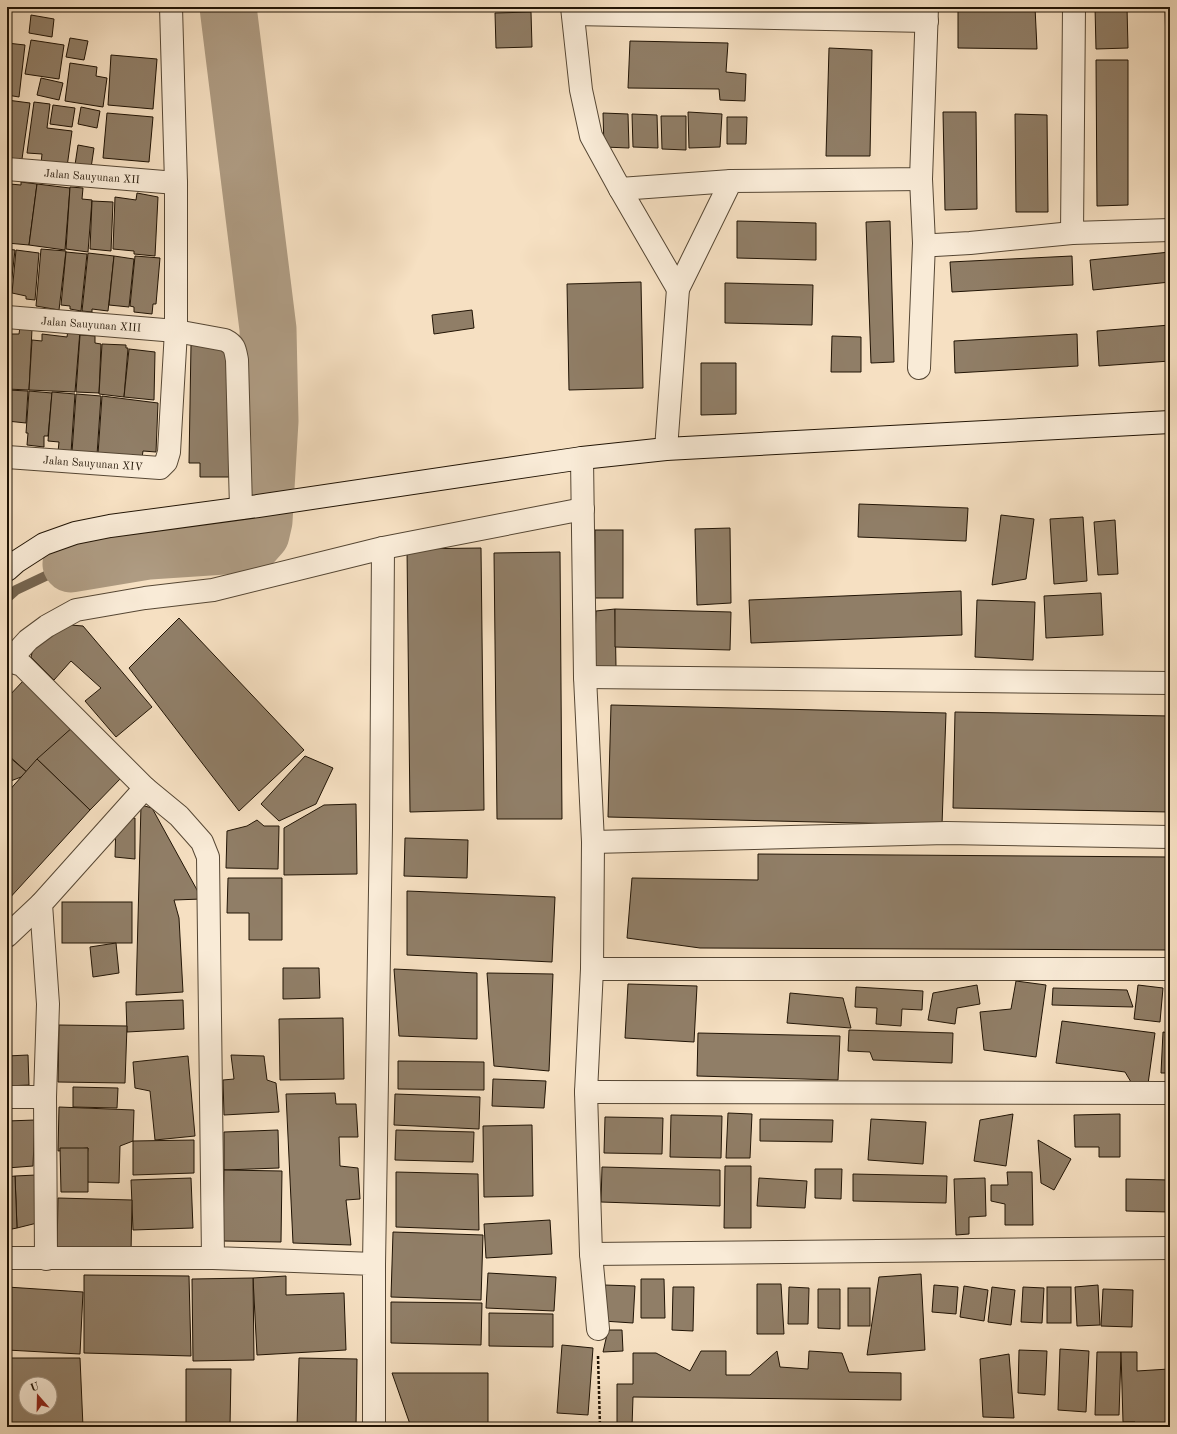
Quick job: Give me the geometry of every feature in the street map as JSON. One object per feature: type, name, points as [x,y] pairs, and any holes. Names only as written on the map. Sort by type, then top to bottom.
[{"type":"street","points":[[171,7],[176,182],[176,331]]},
{"type":"street","points":[[1072,233],[1074,7]]},
{"type":"street","points":[[678,289],[591,136],[581,90],[573,11],[927,14],[921,179],[924,243],[919,368]]},
{"type":"street","name":"Jalan Sauyunan XII","points":[[7,170],[176,182]]},
{"type":"street","points":[[620,189],[731,181],[921,179]]},
{"type":"street","points":[[666,449],[678,289],[731,181]]},
{"type":"street","points":[[924,243],[935,245],[1072,233],[1170,230]]},
{"type":"street","name":"Jalan Sauyunan XIII","points":[[7,317],[176,331],[224,340],[232,344],[235,349],[237,360],[249,507]]},
{"type":"street","name":"Jalan Sauyunan XIV","points":[[7,457],[160,468],[166,462],[169,452],[176,331]]},
{"type":"street","points":[[7,570],[16,562],[44,544],[75,533],[110,526],[582,458],[666,449],[1170,422]]},
{"type":"street","points":[[582,458],[585,677],[593,842],[592,969],[586,1092],[591,1254],[598,1329]]},
{"type":"street","points":[[213,1258],[208,857],[202,842],[179,816],[145,788],[22,665],[8,661],[28,640],[47,626],[76,610],[145,598],[213,590],[384,548],[583,509]]},
{"type":"street","points":[[374,1427],[374,1264],[384,548]]},
{"type":"street","points":[[585,677],[1170,683]]},
{"type":"street","points":[[7,936],[41,904],[145,788]]},
{"type":"street","points":[[593,842],[946,833],[1170,837]]},
{"type":"street","points":[[41,904],[48,1004],[45,1098],[46,1259]]},
{"type":"street","points":[[592,969],[1170,969]]},
{"type":"street","points":[[586,1092],[1170,1093]]},
{"type":"street","points":[[7,1098],[45,1098]]},
{"type":"street","points":[[591,1254],[1170,1248]]},
{"type":"street","points":[[7,1258],[213,1258],[374,1264]]},
{"type":"path","points":[[598,1329],[600,1427]]},
{"type":"building","points":[[958,7],[1035,7],[1037,49],[958,48]]},
{"type":"building","points":[[1095,7],[1127,7],[1128,48],[1096,49]]},
{"type":"building","points":[[1165,7],[1170,7],[1170,46],[1166,46]]},
{"type":"building","points":[[531,12],[532,47],[496,48],[495,13]]},
{"type":"building","points":[[31,15],[54,19],[52,37],[29,33]]},
{"type":"building","points":[[70,38],[88,41],[84,60],[66,57]]},
{"type":"building","points":[[31,40],[64,45],[59,79],[25,74]]},
{"type":"building","points":[[630,41],[728,43],[726,72],[746,74],[745,101],[720,100],[719,89],[628,88]]},
{"type":"building","points":[[7,43],[25,45],[19,97],[7,95]]},
{"type":"building","points":[[829,48],[872,50],[870,156],[826,156]]},
{"type":"building","points":[[111,55],[157,59],[153,109],[108,105]]},
{"type":"building","points":[[1096,60],[1128,60],[1128,205],[1097,206]]},
{"type":"building","points":[[1166,60],[1170,60],[1170,185],[1169,185]]},
{"type":"building","points":[[70,63],[97,67],[96,76],[107,78],[103,107],[65,101]]},
{"type":"building","points":[[41,78],[63,83],[59,100],[37,95]]},
{"type":"building","points":[[7,100],[30,103],[21,166],[7,164]]},
{"type":"building","points":[[34,102],[50,104],[47,128],[72,131],[67,167],[41,164],[42,154],[27,153]]},
{"type":"building","points":[[53,105],[75,108],[72,127],[50,124]]},
{"type":"building","points":[[81,107],[100,111],[97,128],[78,124]]},
{"type":"building","points":[[688,112],[722,114],[720,147],[689,148]]},
{"type":"building","points":[[943,112],[976,112],[977,209],[945,210]]},
{"type":"building","points":[[107,113],[153,117],[149,162],[103,158]]},
{"type":"building","points":[[603,113],[628,114],[629,148],[604,147]]},
{"type":"building","points":[[632,114],[657,115],[658,148],[633,147]]},
{"type":"building","points":[[1015,114],[1047,115],[1048,212],[1016,212]]},
{"type":"building","points":[[661,116],[686,116],[686,150],[662,149]]},
{"type":"building","points":[[727,117],[747,117],[746,144],[727,144]]},
{"type":"building","points":[[78,145],[94,148],[91,168],[75,165]]},
{"type":"building","points":[[7,181],[10,182],[10,184],[21,185],[21,182],[37,184],[29,245],[7,243]]},
{"type":"building","points":[[37,184],[70,188],[65,250],[29,245]]},
{"type":"building","points":[[70,187],[83,188],[82,199],[92,200],[88,252],[66,249]]},
{"type":"building","points":[[137,193],[158,197],[155,256],[134,254],[134,251],[113,249],[115,197],[136,200]]},
{"type":"building","points":[[92,201],[113,202],[111,251],[90,249]]},
{"type":"building","points":[[737,221],[816,223],[816,260],[737,258]]},
{"type":"building","points":[[890,221],[894,362],[871,363],[866,222]]},
{"type":"building","points":[[7,249],[15,250],[10,295],[7,295]]},
{"type":"building","points":[[41,249],[66,251],[59,310],[36,306]]},
{"type":"building","points":[[16,250],[39,253],[35,300],[26,299],[26,296],[12,293]]},
{"type":"building","points":[[66,252],[87,254],[81,311],[70,309],[70,306],[61,305]]},
{"type":"building","points":[[1170,252],[1170,282],[1093,290],[1090,260]]},
{"type":"building","points":[[88,253],[114,256],[108,311],[92,309],[92,312],[82,311]]},
{"type":"building","points":[[114,256],[134,259],[129,307],[109,305]]},
{"type":"building","points":[[135,256],[160,258],[156,304],[153,304],[152,314],[134,312],[134,307],[130,306]]},
{"type":"building","points":[[1072,256],[1073,285],[952,292],[950,262]]},
{"type":"building","points":[[641,282],[643,388],[569,390],[567,284]]},
{"type":"building","points":[[725,283],[813,285],[812,325],[725,323]]},
{"type":"building","points":[[472,310],[474,328],[434,334],[432,315]]},
{"type":"building","points":[[1170,325],[1170,361],[1099,366],[1097,331]]},
{"type":"building","points":[[20,327],[32,329],[29,390],[7,389],[9,334],[19,334]]},
{"type":"building","points":[[68,330],[80,331],[75,392],[29,390],[32,340],[42,341],[42,334],[67,337]]},
{"type":"building","points":[[7,333],[9,334],[7,369]]},
{"type":"building","points":[[1077,334],[1078,366],[955,373],[954,341]]},
{"type":"building","points":[[80,335],[95,336],[95,343],[101,344],[99,393],[76,392]]},
{"type":"building","points":[[832,336],[861,337],[861,372],[831,372]]},
{"type":"building","points":[[102,344],[126,345],[126,348],[128,348],[124,397],[99,394]]},
{"type":"building","points":[[191,345],[231,350],[230,477],[200,477],[200,463],[189,463]]},
{"type":"building","points":[[129,349],[155,352],[154,400],[124,397]]},
{"type":"building","points":[[701,363],[736,363],[736,414],[701,415]]},
{"type":"building","points":[[8,390],[28,391],[26,423],[7,421]]},
{"type":"building","points":[[29,391],[52,393],[48,436],[44,436],[44,447],[27,445],[28,433],[26,433]]},
{"type":"building","points":[[52,392],[75,394],[71,453],[58,452],[59,442],[48,441]]},
{"type":"building","points":[[76,394],[101,396],[97,455],[72,452]]},
{"type":"building","points":[[102,396],[158,403],[156,452],[143,451],[142,458],[98,454]]},
{"type":"building","points":[[1169,493],[1170,592],[1166,592]]},
{"type":"building","points":[[859,504],[968,508],[966,541],[858,537]]},
{"type":"building","points":[[1001,515],[1034,519],[1026,579],[992,585]]},
{"type":"building","points":[[1083,517],[1087,581],[1054,584],[1050,519]]},
{"type":"building","points":[[1115,520],[1118,574],[1098,575],[1094,522]]},
{"type":"building","points":[[730,528],[731,603],[697,605],[695,529]]},
{"type":"building","points":[[595,530],[623,530],[623,598],[595,598]]},
{"type":"building","points":[[481,548],[484,810],[410,812],[407,549]]},
{"type":"building","points":[[560,552],[562,819],[497,819],[494,553]]},
{"type":"building","points":[[961,591],[962,635],[751,643],[749,600]]},
{"type":"building","points":[[1101,593],[1103,635],[1046,638],[1044,596]]},
{"type":"building","points":[[977,600],[1035,602],[1033,660],[975,657]]},
{"type":"building","points":[[615,609],[616,667],[594,667],[596,611]]},
{"type":"building","points":[[615,609],[731,612],[730,650],[615,647]]},
{"type":"building","points":[[179,618],[304,750],[239,811],[129,668]]},
{"type":"building","points":[[58,624],[83,626],[152,707],[116,737],[85,701],[101,688],[71,661],[54,680],[31,657],[36,636]]},
{"type":"building","points":[[24,680],[74,726],[29,774],[7,754],[7,698]]},
{"type":"building","points":[[611,705],[946,713],[942,825],[608,817]]},
{"type":"building","points":[[955,712],[1170,716],[1170,812],[953,808]]},
{"type":"building","points":[[74,726],[121,778],[90,810],[37,759]]},
{"type":"building","points":[[7,755],[29,774],[8,782]]},
{"type":"building","points":[[305,756],[333,768],[316,804],[279,821],[261,804]]},
{"type":"building","points":[[37,759],[90,810],[7,901],[7,793]]},
{"type":"building","points":[[356,804],[357,874],[284,875],[284,828],[324,805]]},
{"type":"building","points":[[141,805],[152,808],[202,899],[174,900],[179,918],[183,992],[136,995]]},
{"type":"building","points":[[135,818],[135,859],[115,857],[116,823]]},
{"type":"building","points":[[257,820],[264,826],[279,826],[278,869],[226,868],[227,831],[247,826]]},
{"type":"building","points":[[405,838],[468,840],[467,878],[404,876]]},
{"type":"building","points":[[758,854],[1170,857],[1170,950],[700,948],[627,938],[632,878],[758,880]]},
{"type":"building","points":[[228,878],[282,878],[282,940],[249,940],[249,913],[227,913]]},
{"type":"building","points":[[407,891],[555,897],[552,962],[407,955]]},
{"type":"building","points":[[62,902],[132,902],[132,943],[62,943]]},
{"type":"building","points":[[116,943],[119,973],[93,977],[90,947]]},
{"type":"building","points":[[283,968],[319,968],[320,998],[283,999]]},
{"type":"building","points":[[394,969],[477,973],[477,1039],[399,1036]]},
{"type":"building","points":[[487,973],[553,974],[549,1071],[494,1066]]},
{"type":"building","points":[[1016,981],[1046,985],[1036,1057],[984,1050],[980,1012],[1011,1009]]},
{"type":"building","points":[[628,984],[697,986],[694,1042],[625,1038]]},
{"type":"building","points":[[977,985],[980,1004],[957,1008],[955,1024],[928,1020],[933,993]]},
{"type":"building","points":[[1138,985],[1163,988],[1160,1022],[1134,1019]]},
{"type":"building","points":[[856,987],[923,991],[922,1010],[902,1009],[901,1026],[876,1024],[877,1008],[855,1007]]},
{"type":"building","points":[[1053,988],[1127,990],[1133,1007],[1052,1005]]},
{"type":"building","points":[[1170,991],[1170,1025],[1167,1024]]},
{"type":"building","points":[[790,993],[843,998],[851,1028],[787,1023]]},
{"type":"building","points":[[183,1000],[184,1029],[127,1032],[126,1002]]},
{"type":"building","points":[[343,1018],[344,1079],[280,1080],[279,1019]]},
{"type":"building","points":[[1062,1021],[1155,1033],[1148,1084],[1131,1082],[1125,1072],[1056,1063]]},
{"type":"building","points":[[59,1025],[127,1026],[125,1083],[58,1082]]},
{"type":"building","points":[[849,1030],[953,1033],[952,1063],[873,1060],[870,1052],[848,1051]]},
{"type":"building","points":[[1163,1032],[1170,1033],[1170,1073],[1161,1073]]},
{"type":"building","points":[[698,1033],[840,1036],[838,1080],[697,1076]]},
{"type":"building","points":[[28,1055],[29,1085],[7,1086],[7,1056]]},
{"type":"building","points":[[231,1055],[264,1056],[267,1080],[276,1083],[279,1112],[224,1115],[223,1080],[234,1079]]},
{"type":"building","points":[[188,1056],[195,1136],[155,1140],[150,1091],[135,1088],[133,1062]]},
{"type":"building","points":[[398,1061],[484,1062],[484,1090],[398,1089]]},
{"type":"building","points":[[493,1079],[546,1081],[544,1108],[492,1106]]},
{"type":"building","points":[[73,1087],[118,1088],[117,1108],[73,1107]]},
{"type":"building","points":[[335,1093],[336,1104],[356,1104],[358,1137],[339,1137],[340,1166],[358,1168],[360,1199],[346,1200],[351,1245],[293,1243],[286,1094]]},
{"type":"building","points":[[395,1094],[480,1097],[479,1129],[394,1125]]},
{"type":"building","points":[[59,1107],[134,1110],[133,1141],[120,1146],[119,1183],[84,1182],[88,1148],[58,1151]]},
{"type":"building","points":[[728,1113],[752,1114],[750,1158],[726,1158]]},
{"type":"building","points":[[1013,1114],[1006,1166],[974,1161],[980,1120]]},
{"type":"building","points":[[1120,1114],[1120,1157],[1099,1157],[1099,1147],[1075,1147],[1074,1115]]},
{"type":"building","points":[[671,1115],[722,1116],[721,1158],[670,1157]]},
{"type":"building","points":[[605,1117],[663,1118],[662,1154],[604,1153]]},
{"type":"building","points":[[760,1119],[833,1120],[832,1142],[760,1141]]},
{"type":"building","points":[[871,1119],[926,1122],[923,1164],[868,1160]]},
{"type":"building","points":[[35,1120],[33,1166],[7,1168],[7,1121]]},
{"type":"building","points":[[532,1125],[533,1196],[484,1197],[483,1126]]},
{"type":"building","points":[[278,1130],[279,1168],[224,1170],[224,1132]]},
{"type":"building","points":[[396,1130],[474,1132],[473,1162],[395,1160]]},
{"type":"building","points":[[194,1140],[194,1173],[133,1175],[133,1141]]},
{"type":"building","points":[[1038,1140],[1071,1159],[1054,1190],[1041,1183]]},
{"type":"building","points":[[60,1148],[88,1148],[88,1192],[61,1192]]},
{"type":"building","points":[[725,1166],[751,1166],[751,1228],[724,1228]]},
{"type":"building","points":[[602,1167],[720,1170],[720,1206],[601,1202]]},
{"type":"building","points":[[815,1169],[842,1169],[841,1199],[815,1198]]},
{"type":"building","points":[[224,1170],[282,1171],[281,1242],[223,1241]]},
{"type":"building","points":[[396,1172],[478,1174],[479,1230],[396,1227]]},
{"type":"building","points":[[1007,1172],[1032,1172],[1033,1225],[1005,1225],[1005,1204],[991,1201],[991,1185],[1008,1185]]},
{"type":"building","points":[[853,1174],[947,1176],[946,1203],[853,1201]]},
{"type":"building","points":[[36,1175],[37,1223],[17,1228],[15,1176]]},
{"type":"building","points":[[15,1176],[17,1228],[7,1230],[7,1177]]},
{"type":"building","points":[[191,1178],[193,1228],[133,1230],[131,1180]]},
{"type":"building","points":[[759,1178],[807,1181],[805,1208],[757,1206]]},
{"type":"building","points":[[985,1178],[986,1216],[969,1217],[969,1234],[956,1235],[954,1179]]},
{"type":"building","points":[[1126,1179],[1170,1180],[1170,1212],[1126,1211]]},
{"type":"building","points":[[58,1198],[132,1200],[131,1253],[57,1251]]},
{"type":"building","points":[[550,1220],[552,1254],[486,1258],[484,1224]]},
{"type":"building","points":[[393,1232],[483,1235],[481,1300],[391,1297]]},
{"type":"building","points":[[488,1273],[556,1277],[554,1311],[486,1308]]},
{"type":"building","points":[[921,1274],[925,1350],[867,1355],[879,1277]]},
{"type":"building","points":[[84,1275],[189,1276],[191,1356],[84,1353]]},
{"type":"building","points":[[286,1276],[286,1295],[344,1293],[346,1350],[257,1355],[253,1278]]},
{"type":"building","points":[[253,1278],[254,1360],[193,1361],[192,1279]]},
{"type":"building","points":[[641,1279],[664,1279],[665,1318],[641,1318]]},
{"type":"building","points":[[757,1284],[781,1284],[784,1334],[757,1334]]},
{"type":"building","points":[[604,1285],[635,1286],[633,1323],[603,1321]]},
{"type":"building","points":[[934,1285],[958,1287],[956,1314],[932,1312]]},
{"type":"building","points":[[1098,1285],[1100,1325],[1077,1326],[1075,1287]]},
{"type":"building","points":[[964,1286],[988,1290],[984,1321],[960,1317]]},
{"type":"building","points":[[7,1287],[83,1292],[80,1354],[7,1350]]},
{"type":"building","points":[[673,1287],[694,1287],[693,1331],[672,1330]]},
{"type":"building","points":[[789,1287],[809,1288],[808,1324],[788,1324]]},
{"type":"building","points":[[992,1287],[1015,1290],[1011,1325],[988,1322]]},
{"type":"building","points":[[1023,1287],[1044,1288],[1042,1323],[1021,1322]]},
{"type":"building","points":[[1047,1287],[1071,1287],[1071,1323],[1047,1323]]},
{"type":"building","points":[[848,1288],[870,1288],[870,1326],[848,1326]]},
{"type":"building","points":[[818,1289],[840,1289],[840,1329],[818,1328]]},
{"type":"building","points":[[1103,1289],[1133,1290],[1132,1327],[1101,1326]]},
{"type":"building","points":[[391,1302],[482,1303],[481,1345],[391,1343]]},
{"type":"building","points":[[489,1313],[553,1314],[553,1347],[489,1346]]},
{"type":"building","points":[[608,1330],[622,1330],[623,1351],[603,1352]]},
{"type":"building","points":[[562,1345],[593,1348],[588,1415],[557,1413]]},
{"type":"building","points":[[1060,1349],[1089,1351],[1086,1412],[1058,1410]]},
{"type":"building","points":[[1019,1350],[1047,1351],[1045,1395],[1018,1393]]},
{"type":"building","points":[[701,1351],[726,1351],[726,1375],[750,1375],[777,1351],[780,1367],[808,1369],[809,1351],[842,1353],[849,1372],[901,1373],[901,1400],[633,1397],[632,1427],[617,1427],[617,1384],[633,1384],[633,1353],[656,1353],[690,1371]]},
{"type":"building","points":[[1097,1352],[1121,1352],[1119,1415],[1095,1415]]},
{"type":"building","points":[[1121,1352],[1137,1352],[1137,1371],[1169,1369],[1170,1427],[1135,1427],[1135,1422],[1123,1422]]},
{"type":"building","points":[[1009,1354],[1014,1418],[983,1417],[980,1359]]},
{"type":"building","points":[[7,1358],[80,1358],[83,1427],[7,1427]]},
{"type":"building","points":[[299,1358],[357,1359],[356,1427],[297,1427]]},
{"type":"building","points":[[186,1369],[231,1369],[230,1427],[186,1427]]},
{"type":"building","points":[[392,1373],[488,1373],[488,1427],[411,1427]]},
{"type":"waterway","points":[[71,564],[149,551],[253,543],[261,534],[264,521],[270,421],[268,329],[228,7]]},
{"type":"waterway","points":[[7,598],[16,590],[71,564]]}]
